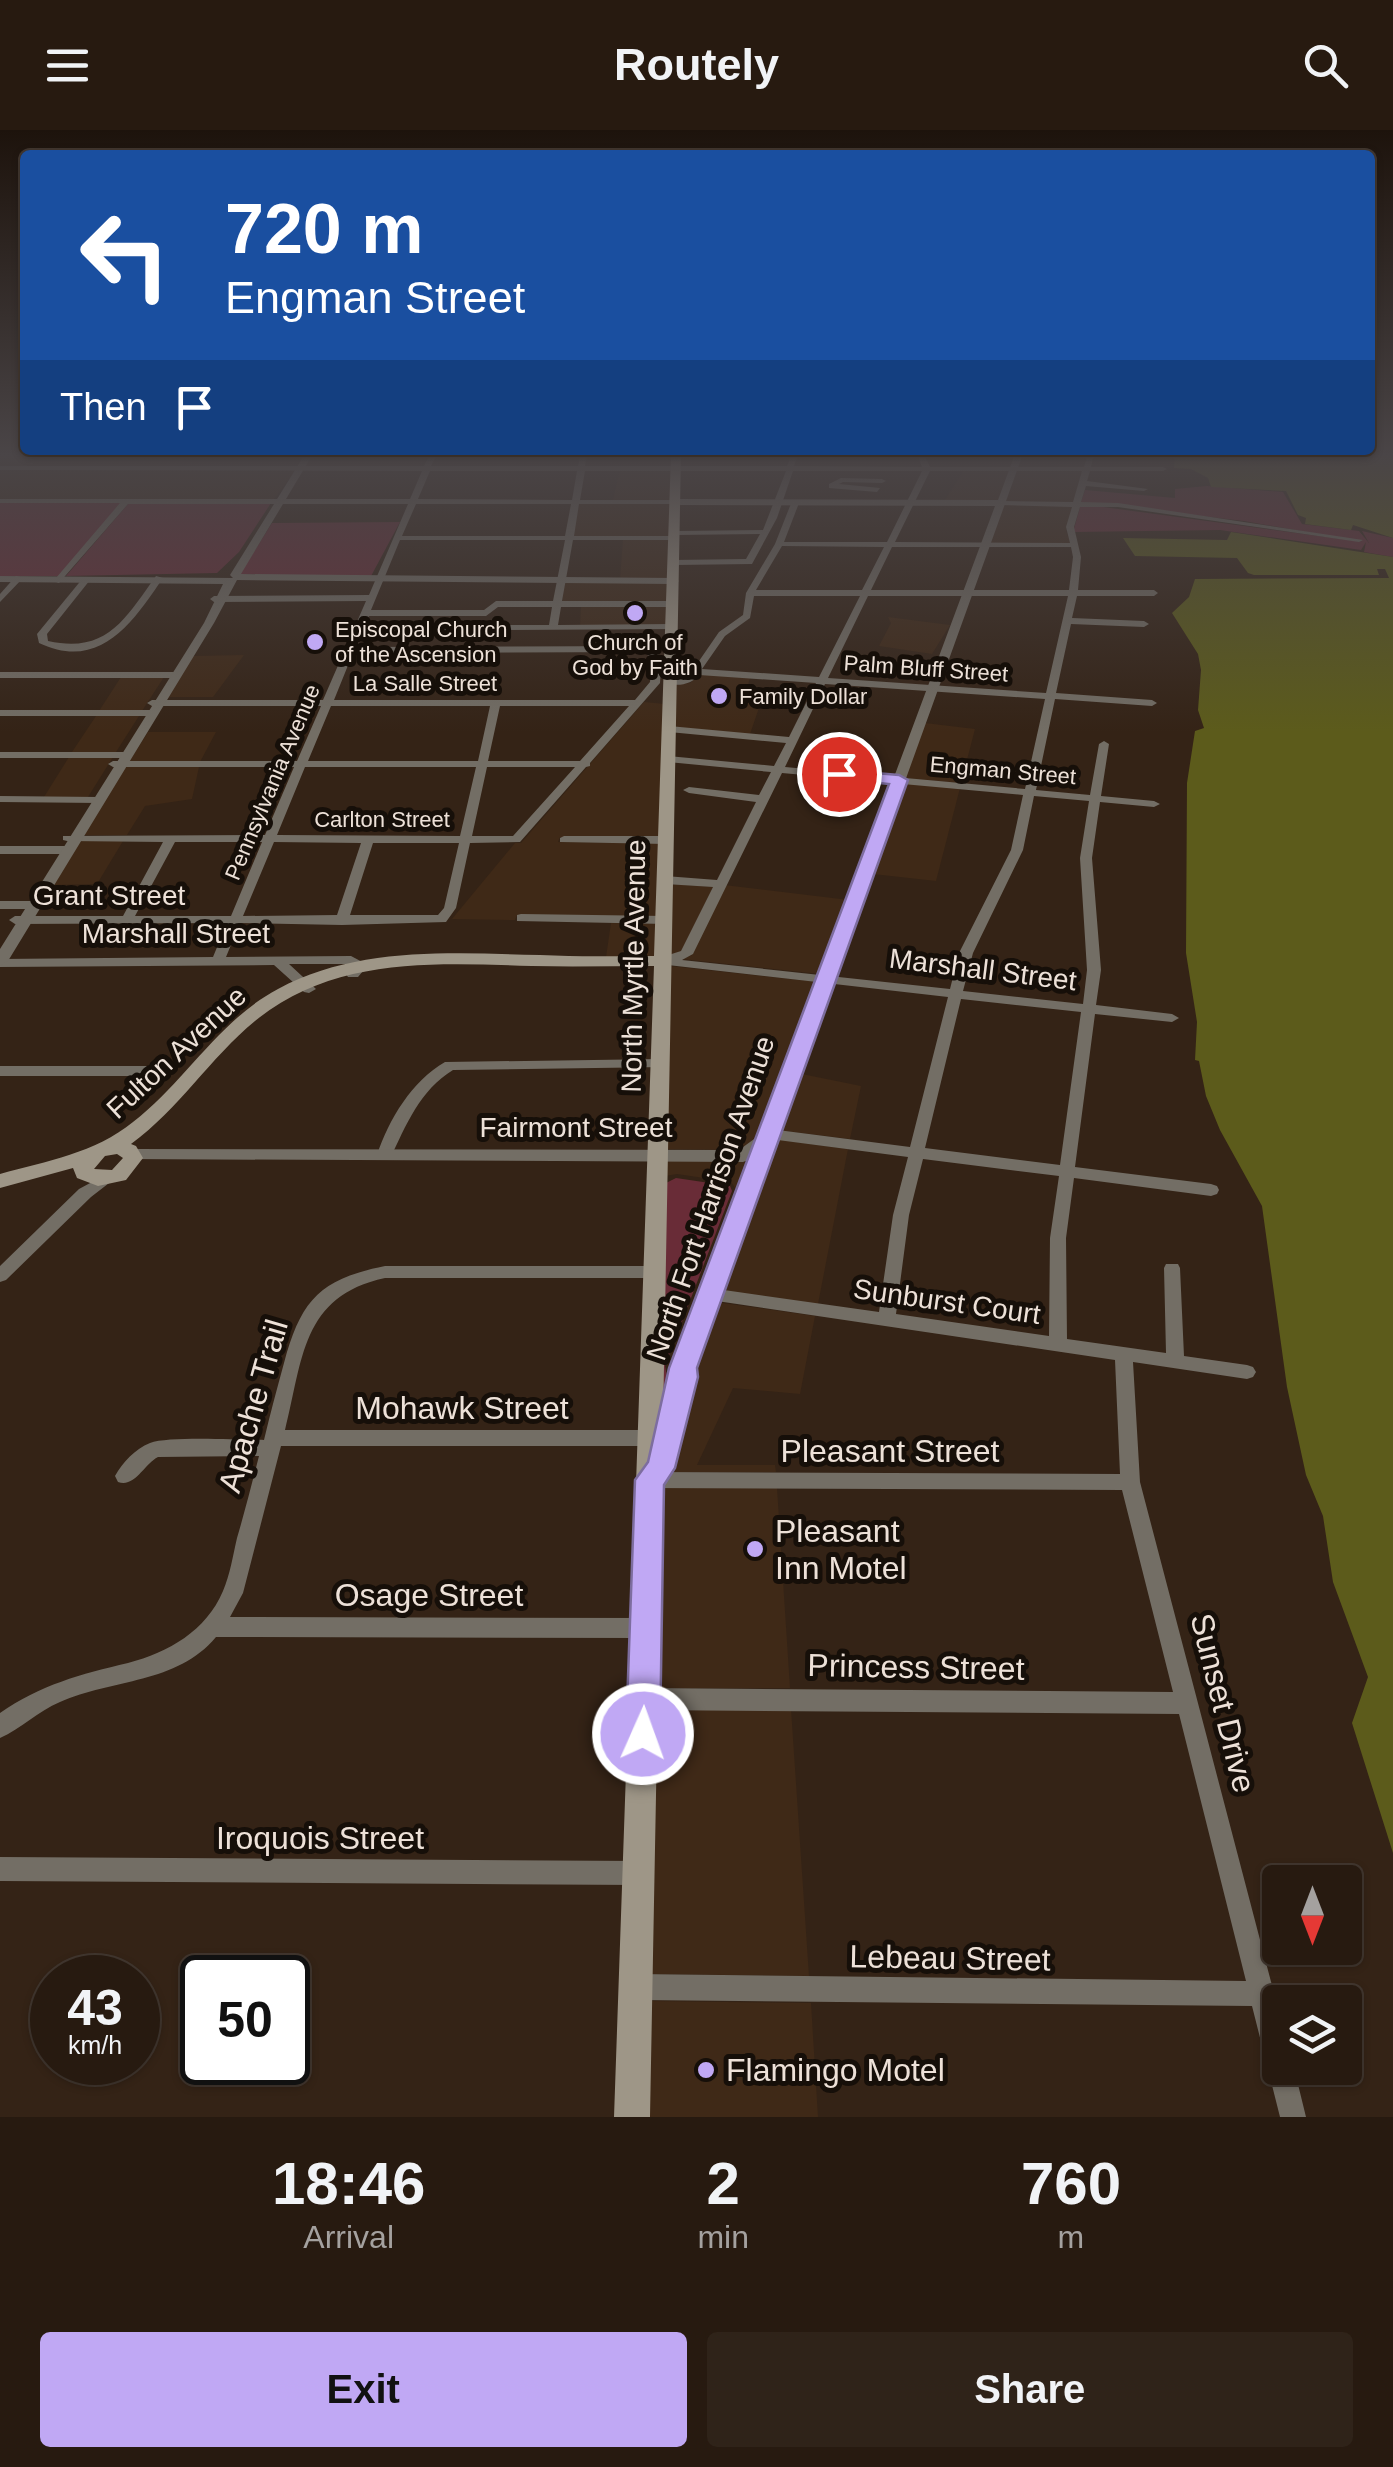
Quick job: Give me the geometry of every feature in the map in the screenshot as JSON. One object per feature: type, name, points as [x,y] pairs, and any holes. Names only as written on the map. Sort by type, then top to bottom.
[{"type":"main road","name":"North Myrtle Avenue","points":[[649,1480],[675,547]]},
{"type":"main road","name":"Marshall Street","points":[[351,967],[398,960],[664,961]]},
{"type":"main road","name":"Marshall Street","points":[[351,967],[548,961]]},
{"type":"main road","name":"Fulton Avenue","points":[[94,1166],[136,1134],[249,1016],[351,967]]},
{"type":"main road","name":"Fulton Avenue","points":[[131,1159],[251,1028],[306,986]]},
{"type":"main road","points":[[0,1190],[94,1166],[119,1147],[131,1159]]},
{"type":"main road","points":[[0,1181],[131,1159]]},
{"type":"main road","name":"North Fort Harrison Avenue","points":[[632,2117],[649,1480]]},
{"type":"street","points":[[60,579],[87,547]]},
{"type":"street","points":[[0,962],[25,913],[173,675],[217,599],[224,579],[246,547]]},
{"type":"street","name":"Pennsylvania Avenue","points":[[218,960],[393,547]]},
{"type":"street","points":[[553,628],[568,547]]},
{"type":"street","points":[[674,562],[749,562],[758,547]]},
{"type":"street","points":[[671,682],[687,682],[722,634],[747,616],[750,593],[778,547]]},
{"type":"street","points":[[664,961],[686,954],[885,547]]},
{"type":"street","name":"North Fort Harrison Avenue","points":[[649,1480],[661,1468],[683,1368],[985,547]]},
{"type":"street","points":[[888,1320],[900,1215],[956,994],[971,940],[1017,850],[1073,593],[1075,547]]},
{"type":"street","points":[[0,578],[158,578]]},
{"type":"street","points":[[0,599],[18,578]]},
{"type":"street","points":[[86,580],[42,634],[44,643],[79,647],[112,639],[158,578]]},
{"type":"street","points":[[60,579],[674,581]]},
{"type":"street","points":[[750,593],[1154,593]]},
{"type":"street","points":[[217,599],[371,598]]},
{"type":"street","points":[[365,613],[486,613],[496,604],[674,604]]},
{"type":"street","points":[[1066,621],[1144,624]]},
{"type":"street","points":[[359,628],[673,628]]},
{"type":"street","points":[[0,754],[301,764],[586,764],[655,683],[657,658],[646,649]]},
{"type":"street","points":[[350,650],[672,649]]},
{"type":"street","name":"Palm Bluff Street","points":[[698,672],[1152,704]]},
{"type":"street","points":[[0,675],[173,675]]},
{"type":"street","name":"La Salle Street","points":[[0,713],[326,703],[638,704]]},
{"type":"street","points":[[466,840],[496,703]]},
{"type":"street","points":[[669,729],[792,740]]},
{"type":"street","points":[[1058,1344],[1058,1238],[1094,962],[1086,858],[1104,744]]},
{"type":"street","name":"Engman Street","points":[[668,758],[1154,804]]},
{"type":"street","name":"Carlton Street","points":[[0,850],[170,838],[516,840],[586,764]]},
{"type":"street","points":[[690,790],[763,799]]},
{"type":"street","points":[[0,800],[95,800]]},
{"type":"street","points":[[127,920],[170,838]]},
{"type":"street","points":[[342,920],[368,839]]},
{"type":"street","name":"Grant Street","points":[[0,905],[25,913],[127,920],[442,919],[450,908],[466,840]]},
{"type":"street","points":[[564,840],[666,840]]},
{"type":"street","points":[[665,880],[719,884]]},
{"type":"street","points":[[0,945],[25,913]]},
{"type":"street","points":[[521,918],[665,920]]},
{"type":"street","name":"Marshall Street","points":[[0,962],[218,960],[351,967]]},
{"type":"street","name":"Marshall Street","points":[[664,961],[1172,1018]]},
{"type":"street","points":[[279,962],[306,986]]},
{"type":"street","points":[[385,1154],[393,1129],[438,1072],[450,1065],[661,1064]]},
{"type":"street","points":[[0,1071],[166,1072]]},
{"type":"street","points":[[770,1134],[1210,1190]]},
{"type":"street","name":"Fairmont Street","points":[[131,1159],[229,1154],[742,1156],[770,1134]]},
{"type":"street","name":"Fulton Avenue","points":[[0,1276],[34,1242],[94,1166]]},
{"type":"street","points":[[1172,1268],[1175,1362]]},
{"type":"street","name":"Apache Trail","points":[[0,1727],[45,1697],[75,1686],[133,1675],[167,1662],[212,1627],[233,1593],[302,1329],[314,1307],[347,1282],[385,1272],[656,1272]]},
{"type":"street","name":"Sunburst Court","points":[[710,1294],[1247,1372]]},
{"type":"street","name":"Sunset Drive","points":[[1124,1354],[1130,1482],[1262,1994]]},
{"type":"street","name":"Mohawk Street","points":[[125,1476],[143,1456],[156,1449],[272,1443],[650,1438]]},
{"type":"street","name":"Pleasant Street","points":[[649,1480],[1130,1482]]},
{"type":"street","name":"Osage Street","points":[[212,1627],[646,1628]]},
{"type":"street","name":"Princess Street","points":[[644,1699],[1187,1702]]},
{"type":"street","name":"Iroquois Street","points":[[0,1868],[640,1873]]},
{"type":"street","name":"Lebeau Street","points":[[637,1987],[1262,1994]]},
{"type":"street","name":"Sunset Drive","points":[[1285,2085],[1293,2117]]},
{"type":"shaded area","points":[[0,547],[84,547],[59,576],[0,576]]},
{"type":"shaded area","points":[[91,547],[242,547],[217,573],[66,576]]},
{"type":"shaded area","points":[[257,547],[387,547],[370,578],[240,574]]},
{"type":"shaded area","points":[[622,547],[671,547],[671,579],[620,579]]},
{"type":"shaded area","points":[[1129,547],[1326,547],[1393,557],[1393,1853],[1352,1723],[1368,1677],[1333,1582],[1323,1516],[1306,1475],[1287,1387],[1262,1206],[1220,1130],[1206,1096],[1199,1061],[1195,1060],[1197,1022],[1186,953],[1187,783],[1195,731],[1204,728],[1198,710],[1198,654],[1172,613],[1189,597],[1195,579],[1389,578],[1385,569],[1377,569],[1379,575],[1254,575],[1237,558],[1135,556]]},
{"type":"shaded area","points":[[1365,547],[1393,547],[1393,557],[1364,552]]},
{"type":"shaded area","points":[[565,582],[670,582],[670,602],[562,602]]},
{"type":"shaded area","points":[[581,606],[670,606],[669,626],[580,626]]},
{"type":"shaded area","points":[[888,617],[950,625],[932,654],[879,646],[891,623]]},
{"type":"shaded area","points":[[244,655],[213,697],[166,700],[192,656]]},
{"type":"shaded area","points":[[700,674],[750,678],[743,702],[760,705],[750,734],[674,727],[675,684],[690,683]]},
{"type":"shaded area","points":[[121,677],[164,677],[142,711],[99,711]]},
{"type":"shaded area","points":[[644,702],[665,704],[661,837],[560,837],[558,842],[660,843],[660,917],[517,915],[515,920],[452,919],[515,843],[521,843]]},
{"type":"shaded area","points":[[96,716],[139,716],[116,752],[72,752]]},
{"type":"shaded area","points":[[925,723],[975,729],[961,783],[905,778]]},
{"type":"shaded area","points":[[148,732],[216,732],[200,762],[129,762]]},
{"type":"shaded area","points":[[69,757],[113,757],[88,797],[44,797]]},
{"type":"shaded area","points":[[124,767],[199,767],[192,799],[145,806],[127,835],[82,835]]},
{"type":"shaded area","points":[[903,783],[960,788],[936,881],[873,874]]},
{"type":"shaded area","points":[[79,841],[123,841],[97,884],[52,885]]},
{"type":"shaded area","points":[[670,884],[713,887],[682,951],[670,955]]},
{"type":"shaded area","points":[[724,885],[849,900],[820,974],[682,959],[692,955]]},
{"type":"shaded area","points":[[611,923],[660,924],[658,957],[606,957]]},
{"type":"shaded area","points":[[670,966],[818,982],[763,1132],[745,1150],[665,1149]]},
{"type":"shaded area","points":[[797,1073],[861,1086],[850,1139],[778,1130]]},
{"type":"shaded area","points":[[774,1139],[848,1149],[818,1304],[720,1290]]},
{"type":"shaded area","points":[[752,1159],[676,1378],[672,1367],[738,1192],[731,1182],[677,1174],[665,1176],[665,1160]]},
{"type":"shaded area","points":[[676,1178],[730,1186],[732,1191],[665,1366],[674,1385],[660,1418],[666,1183]]},
{"type":"shaded area","points":[[715,1302],[815,1316],[800,1394],[733,1388],[697,1465],[775,1465],[776,1472],[668,1472],[693,1382],[691,1371]]},
{"type":"shaded area","points":[[657,1488],[777,1488],[790,1688],[654,1688]]},
{"type":"shaded area","points":[[653,1709],[791,1709],[809,1976],[648,1974]]},
{"type":"shaded area","points":[[647,2001],[811,2003],[818,2117],[646,2117]]},
{"type":"place","name":"Church of God by Faith","points":[[635,613]]},
{"type":"place","name":"Episcopal Church of the Ascension","points":[[315,642]]},
{"type":"place","name":"Family Dollar","points":[[719,696]]},
{"type":"place","name":"Pleasant Inn Motel","points":[[755,1549]]},
{"type":"place","name":"Flamingo Motel","points":[[706,2070]]},
{"type":"route","points":[[643,1734],[649,1480],[661,1468],[683,1368],[899,780],[839,774]]}]
